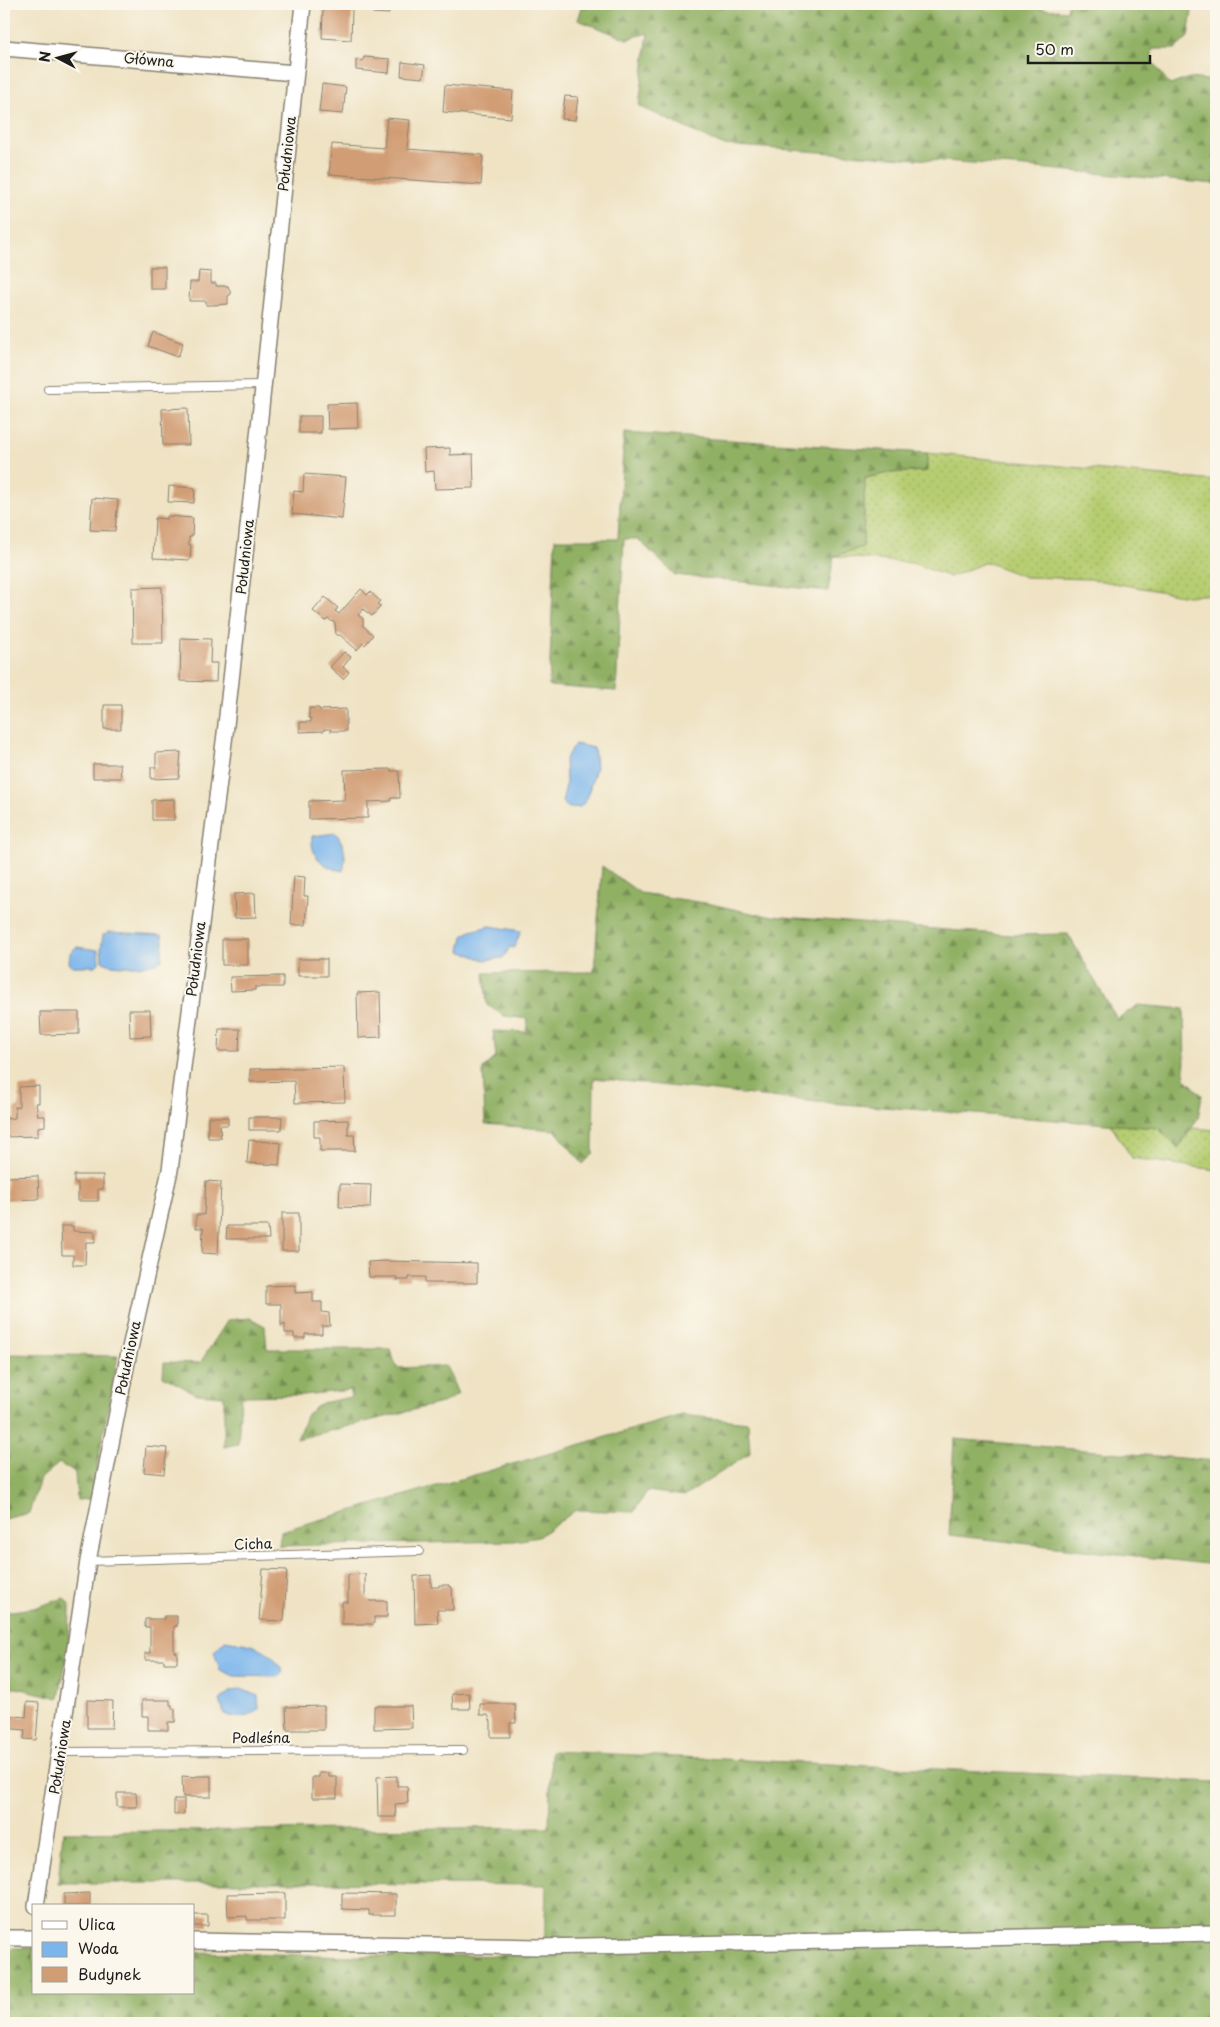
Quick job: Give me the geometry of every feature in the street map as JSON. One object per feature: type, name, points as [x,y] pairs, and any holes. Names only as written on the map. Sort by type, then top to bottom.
[{"type":"street","name":"Południowa","points":[[36,1904],[88,1561],[128,1358],[170,1170],[225,734],[303,4]]},
{"type":"street","name":"Główna","points":[[4,48],[295,73]]},
{"type":"street","points":[[4,1938],[32,1933]]},
{"type":"street","points":[[195,1941],[538,1948],[1216,1934]]},
{"type":"lane","points":[[48,389],[263,385]]},
{"type":"lane","name":"Cicha","points":[[88,1561],[419,1552]]},
{"type":"lane","name":"Podleśna","points":[[60,1752],[462,1750]]},
{"type":"green space","points":[[583,4],[990,4],[1067,11],[1068,4],[1193,4],[1188,37],[1175,49],[1152,49],[1152,61],[1170,85],[1189,78],[1216,81],[1216,184],[1014,166],[722,145],[639,106],[648,33],[627,39],[578,20]]},
{"type":"green space","points":[[624,433],[927,453],[927,471],[889,473],[865,478],[863,547],[834,556],[828,591],[675,575],[638,539],[624,539],[616,691],[549,686],[555,539],[618,539]]},
{"type":"green space","points":[[927,453],[1216,481],[1216,594],[1187,596],[1090,579],[1025,577],[986,562],[950,577],[912,563],[834,556],[863,547],[865,478],[889,473],[926,471]]},
{"type":"green space","points":[[602,866],[640,893],[711,904],[760,915],[1011,935],[1068,934],[1117,1019],[1138,1005],[1184,1009],[1185,1078],[1202,1095],[1198,1118],[1178,1148],[1158,1128],[817,1102],[594,1078],[593,1154],[583,1164],[555,1130],[485,1124],[483,1069],[496,1057],[493,1031],[526,1032],[528,1019],[504,1016],[487,1005],[484,973],[594,972]]},
{"type":"green space","points":[[1110,1124],[1159,1128],[1178,1148],[1192,1128],[1216,1130],[1216,1170],[1132,1158]]},
{"type":"green space","points":[[250,1318],[265,1326],[267,1349],[390,1349],[397,1368],[446,1366],[458,1394],[445,1402],[297,1439],[307,1414],[322,1403],[351,1397],[351,1390],[303,1395],[241,1396],[238,1444],[224,1447],[224,1396],[196,1394],[163,1376],[164,1362],[200,1363],[228,1320]]},
{"type":"green space","points":[[4,1354],[118,1356],[91,1499],[77,1500],[75,1473],[59,1463],[40,1479],[29,1513],[4,1519]]},
{"type":"green space","points":[[682,1415],[748,1422],[750,1453],[685,1496],[647,1491],[634,1512],[576,1510],[538,1537],[515,1541],[279,1546],[281,1531]]},
{"type":"green space","points":[[954,1439],[1216,1461],[1216,1565],[949,1535]]},
{"type":"green space","points":[[64,1598],[70,1606],[69,1645],[59,1698],[4,1685],[4,1612],[34,1608]]},
{"type":"green space","points":[[551,1751],[1216,1782],[1216,2023],[4,2023],[4,1948],[32,1948],[32,1994],[195,1994],[195,1952],[354,1956],[544,1955],[546,1885],[58,1883],[63,1832],[549,1827]]},
{"type":"water","points":[[575,744],[594,748],[596,767],[586,801],[580,807],[569,808],[562,802],[566,785],[565,759]]},
{"type":"water","points":[[336,833],[344,851],[343,871],[324,864],[313,850],[312,836]]},
{"type":"water","points":[[490,926],[521,931],[514,948],[510,947],[503,958],[485,960],[460,951],[463,936],[471,931]]},
{"type":"water","points":[[109,932],[162,935],[162,960],[150,964],[132,966],[107,964],[102,961],[101,949],[103,935]]},
{"type":"water","points":[[77,947],[98,950],[99,963],[95,966],[72,966],[69,963],[70,954]]},
{"type":"water","points":[[225,1640],[252,1645],[265,1651],[272,1656],[283,1672],[277,1677],[234,1676],[220,1670],[214,1652]]},
{"type":"water","points":[[241,1689],[258,1696],[259,1709],[250,1715],[242,1717],[224,1714],[220,1700],[230,1692]]},
{"type":"building","points":[[373,4],[389,4],[389,14],[373,13]]},
{"type":"building","points":[[323,8],[352,9],[351,40],[322,38]]},
{"type":"building","points":[[364,57],[390,59],[389,73],[356,70],[356,60],[363,61]]},
{"type":"building","points":[[402,62],[425,65],[423,78],[401,76]]},
{"type":"building","points":[[322,84],[346,87],[343,114],[319,112]]},
{"type":"building","points":[[445,85],[513,91],[511,118],[443,112]]},
{"type":"building","points":[[565,96],[578,97],[575,120],[562,119]]},
{"type":"building","points":[[387,118],[410,120],[407,149],[483,155],[481,185],[329,174],[332,144],[384,148]]},
{"type":"building","points":[[150,267],[165,267],[165,289],[150,289]]},
{"type":"building","points":[[199,271],[211,272],[211,283],[216,283],[216,286],[228,286],[231,294],[228,296],[228,304],[206,305],[206,301],[189,301],[190,282],[198,282]]},
{"type":"building","points":[[153,332],[183,343],[178,357],[148,346]]},
{"type":"building","points":[[357,403],[358,428],[328,429],[327,404]]},
{"type":"building","points":[[188,408],[189,445],[163,445],[162,409]]},
{"type":"building","points":[[299,416],[321,416],[321,433],[299,433]]},
{"type":"building","points":[[450,448],[450,455],[473,454],[474,488],[435,489],[434,471],[425,472],[424,449]]},
{"type":"building","points":[[304,474],[346,477],[342,519],[292,514],[294,491],[303,492]]},
{"type":"building","points":[[169,486],[195,488],[194,503],[168,502]]},
{"type":"building","points":[[92,498],[118,500],[115,531],[90,530]]},
{"type":"building","points":[[167,516],[193,518],[192,537],[189,537],[189,545],[191,545],[190,560],[153,558],[155,518],[167,519]]},
{"type":"building","points":[[162,587],[163,643],[133,643],[132,588]]},
{"type":"building","points":[[361,589],[367,595],[370,592],[380,601],[377,604],[381,606],[372,616],[363,609],[358,615],[363,619],[363,626],[373,635],[365,645],[363,643],[357,650],[340,635],[336,635],[335,623],[328,619],[326,621],[313,611],[325,597],[338,608],[335,611],[339,614]]},
{"type":"building","points":[[181,638],[211,639],[210,663],[217,663],[216,682],[180,681]]},
{"type":"building","points":[[344,652],[351,657],[343,667],[349,672],[343,679],[330,667]]},
{"type":"building","points":[[104,705],[121,705],[121,729],[104,729]]},
{"type":"building","points":[[309,708],[319,708],[319,710],[346,709],[346,731],[324,729],[324,731],[300,732],[300,722],[311,722]]},
{"type":"building","points":[[181,752],[179,778],[151,779],[151,767],[156,767],[156,753]]},
{"type":"building","points":[[93,764],[120,764],[121,778],[93,778]]},
{"type":"building","points":[[391,769],[391,771],[399,771],[400,798],[391,798],[391,801],[368,802],[368,818],[309,819],[309,801],[345,800],[344,770]]},
{"type":"building","points":[[174,799],[174,820],[152,820],[152,800]]},
{"type":"building","points":[[294,876],[305,877],[304,896],[308,896],[306,925],[291,925]]},
{"type":"building","points":[[255,893],[256,917],[235,918],[234,894]]},
{"type":"building","points":[[222,939],[248,939],[248,965],[222,965]]},
{"type":"building","points":[[298,959],[327,959],[327,976],[298,976]]},
{"type":"building","points":[[283,976],[283,987],[255,987],[255,990],[231,991],[230,977]]},
{"type":"building","points":[[380,992],[381,1037],[358,1038],[357,993]]},
{"type":"building","points":[[129,1010],[150,1010],[151,1036],[130,1037]]},
{"type":"building","points":[[40,1012],[79,1012],[79,1034],[41,1035]]},
{"type":"building","points":[[219,1029],[240,1029],[239,1051],[218,1051]]},
{"type":"building","points":[[344,1067],[345,1102],[295,1103],[294,1081],[250,1082],[250,1069]]},
{"type":"building","points":[[39,1086],[39,1103],[36,1103],[38,1116],[45,1116],[45,1126],[38,1127],[38,1136],[5,1137],[4,1119],[15,1118],[15,1107],[19,1107],[19,1087]]},
{"type":"building","points":[[208,1117],[228,1117],[228,1125],[220,1125],[221,1138],[208,1138]]},
{"type":"building","points":[[249,1117],[282,1117],[281,1130],[249,1130]]},
{"type":"building","points":[[348,1120],[348,1135],[354,1135],[355,1151],[320,1151],[320,1137],[314,1137],[314,1121]]},
{"type":"building","points":[[249,1140],[281,1143],[279,1165],[247,1163]]},
{"type":"building","points":[[74,1175],[103,1175],[103,1189],[98,1189],[98,1201],[78,1201],[78,1183],[74,1183]]},
{"type":"building","points":[[38,1176],[39,1199],[7,1200],[6,1177]]},
{"type":"building","points":[[206,1181],[221,1182],[218,1254],[202,1253],[203,1228],[196,1228],[196,1215],[204,1215]]},
{"type":"building","points":[[340,1184],[371,1185],[370,1208],[339,1207]]},
{"type":"building","points":[[282,1213],[299,1213],[299,1251],[282,1251]]},
{"type":"building","points":[[61,1226],[73,1226],[73,1231],[95,1232],[95,1242],[86,1242],[85,1265],[73,1265],[73,1255],[62,1255]]},
{"type":"building","points":[[227,1226],[268,1226],[269,1239],[226,1239]]},
{"type":"building","points":[[368,1262],[477,1263],[477,1283],[425,1283],[425,1277],[409,1277],[409,1280],[397,1280],[397,1277],[369,1277]]},
{"type":"building","points":[[295,1285],[295,1293],[313,1292],[313,1302],[322,1302],[322,1312],[329,1313],[330,1326],[322,1326],[322,1334],[305,1334],[305,1338],[294,1338],[294,1333],[285,1333],[285,1324],[281,1325],[281,1304],[266,1304],[266,1286]]},
{"type":"building","points":[[146,1446],[167,1448],[164,1474],[144,1472]]},
{"type":"building","points":[[263,1569],[287,1570],[284,1621],[259,1620]]},
{"type":"building","points":[[365,1574],[365,1596],[370,1601],[387,1601],[387,1617],[374,1617],[374,1624],[342,1624],[342,1602],[348,1602],[348,1575]]},
{"type":"building","points":[[431,1575],[431,1587],[449,1585],[449,1587],[452,1587],[453,1610],[437,1610],[438,1623],[415,1624],[414,1576]]},
{"type":"building","points":[[164,1616],[177,1616],[177,1626],[174,1626],[174,1652],[177,1652],[177,1663],[164,1663],[164,1660],[145,1660],[145,1653],[150,1653],[150,1627],[145,1627],[145,1619],[164,1619]]},
{"type":"building","points":[[469,1693],[470,1709],[453,1709],[452,1694]]},
{"type":"building","points":[[87,1700],[113,1701],[112,1728],[87,1728]]},
{"type":"building","points":[[142,1700],[170,1700],[172,1709],[175,1709],[175,1722],[168,1722],[168,1730],[148,1730],[148,1716],[142,1716]]},
{"type":"building","points":[[27,1702],[39,1703],[36,1740],[24,1739],[25,1730],[4,1728],[4,1715],[26,1717]]},
{"type":"building","points":[[480,1704],[515,1704],[516,1723],[510,1723],[510,1737],[491,1737],[491,1722],[488,1715],[480,1715]]},
{"type":"building","points":[[324,1706],[324,1730],[287,1730],[286,1707]]},
{"type":"building","points":[[374,1706],[411,1706],[412,1728],[374,1729]]},
{"type":"building","points":[[319,1773],[329,1773],[329,1777],[337,1777],[337,1798],[312,1798],[312,1777],[319,1777]]},
{"type":"building","points":[[182,1776],[211,1776],[211,1797],[183,1797]]},
{"type":"building","points":[[397,1776],[397,1786],[407,1786],[408,1803],[395,1804],[396,1817],[378,1817],[377,1777]]},
{"type":"building","points":[[117,1793],[136,1793],[137,1807],[117,1807]]},
{"type":"building","points":[[174,1799],[184,1799],[184,1814],[174,1814]]},
{"type":"building","points":[[90,1893],[90,1904],[64,1904],[64,1894]]},
{"type":"building","points":[[285,1893],[285,1920],[247,1920],[247,1916],[228,1917],[227,1894]]},
{"type":"building","points":[[342,1893],[396,1894],[396,1915],[369,1915],[369,1910],[342,1909]]},
{"type":"building","points":[[195,1915],[208,1915],[208,1926],[195,1926]]}]
